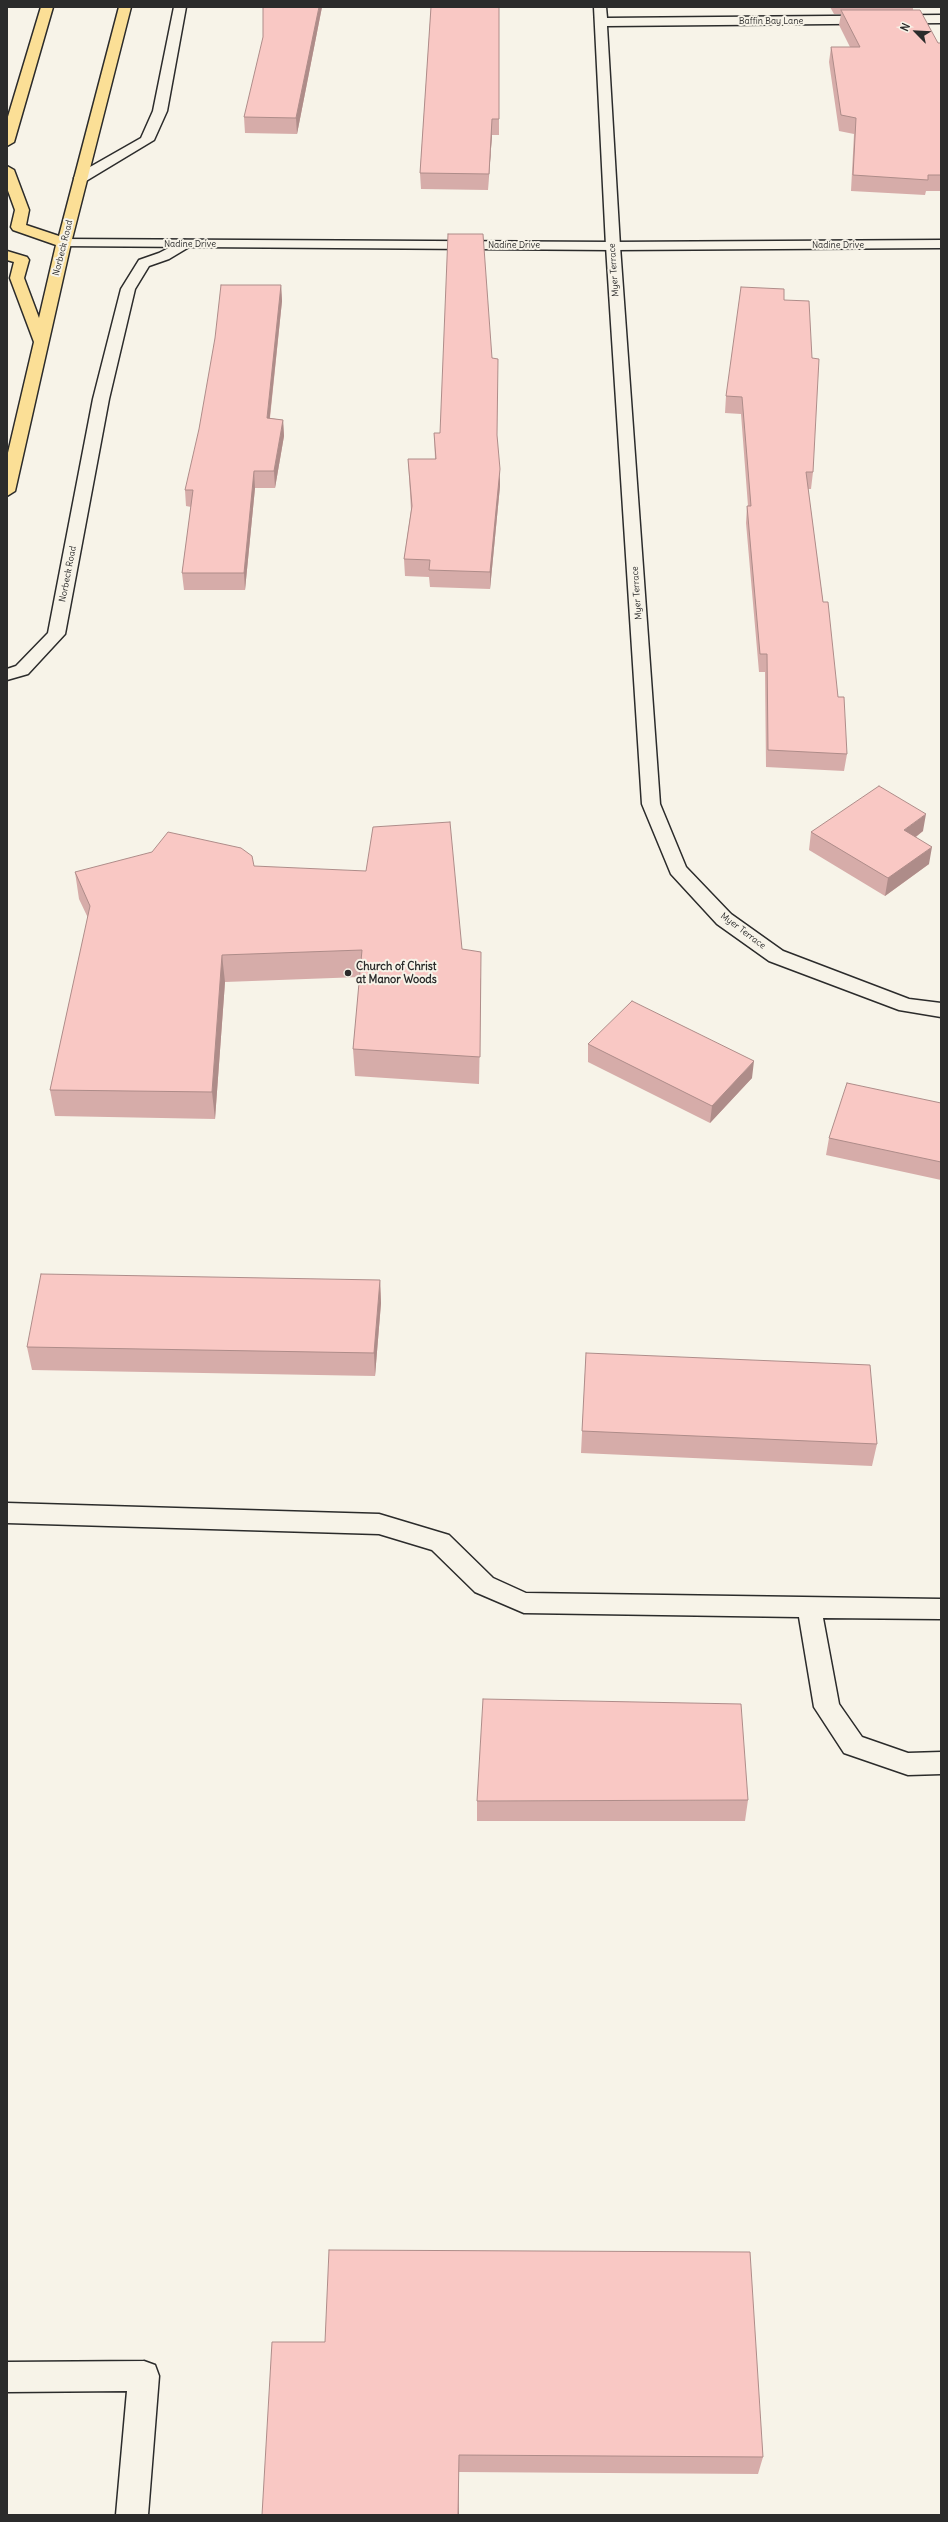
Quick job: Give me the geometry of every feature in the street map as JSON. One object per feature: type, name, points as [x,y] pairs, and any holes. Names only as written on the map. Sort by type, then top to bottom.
[{"type":"main road","points":[[7,142],[46,7]]},
{"type":"main road","name":"Norbeck Road","points":[[7,491],[64,244],[125,7]]},
{"type":"main road","points":[[7,170],[22,210],[18,227],[64,244]]},
{"type":"main road","points":[[7,255],[22,260],[17,278],[41,342]]},
{"type":"street","points":[[81,178],[148,140],[160,111],[180,7]]},
{"type":"street","name":"Baffin Bay Lane","points":[[601,15],[941,19]]},
{"type":"street","name":"Myer Terrace","points":[[601,15],[612,246],[651,804],[678,870],[724,919],[776,956],[906,1005],[941,1010]]},
{"type":"street","name":"Nadine Drive","points":[[64,244],[612,246],[941,244]]},
{"type":"street","name":"Norbeck Road","points":[[7,675],[22,670],[56,634],[101,400],[128,290],[144,263],[164,256],[184,244]]},
{"type":"street","points":[[7,1513],[379,1524],[440,1542],[484,1585],[524,1603],[941,1609]]},
{"type":"street","points":[[809,1607],[826,1707],[852,1745],[908,1764],[941,1763]]},
{"type":"street","points":[[7,2377],[144,2376],[132,2515]]},
{"type":"building","points":[[263,7],[319,7],[296,118],[244,117],[263,37]]},
{"type":"building","points":[[431,7],[499,7],[499,119],[492,119],[489,174],[420,173]]},
{"type":"building","points":[[841,10],[920,10],[938,43],[941,43],[941,175],[928,175],[928,180],[853,175],[856,118],[841,115],[831,47],[860,47]]},
{"type":"building","points":[[448,234],[483,234],[492,358],[498,359],[497,435],[500,469],[490,572],[429,570],[430,560],[404,559],[412,506],[408,459],[436,459],[434,433],[440,433]]},
{"type":"building","points":[[221,285],[281,285],[267,418],[283,420],[274,471],[254,471],[244,573],[182,573],[193,490],[185,490],[199,429],[215,338]]},
{"type":"building","points":[[741,287],[784,289],[784,300],[809,301],[812,358],[819,359],[813,472],[806,472],[823,602],[828,602],[838,697],[844,697],[847,754],[768,750],[767,654],[760,654],[747,506],[751,506],[742,397],[726,396]]},
{"type":"building","points":[[879,786],[926,814],[904,830],[932,847],[888,878],[811,832]]},
{"type":"building","name":"Church of Christ at Manor Woods","points":[[450,822],[462,949],[481,952],[480,1057],[353,1049],[362,950],[222,955],[212,1092],[50,1090],[90,906],[75,872],[152,852],[168,832],[241,848],[252,856],[254,866],[366,871],[373,827]]},
{"type":"building","points":[[632,1001],[754,1061],[712,1106],[588,1044]]},
{"type":"building","points":[[847,1083],[941,1103],[941,1162],[829,1138]]},
{"type":"building","points":[[41,1274],[380,1280],[374,1353],[27,1347]]},
{"type":"building","points":[[586,1353],[870,1365],[877,1444],[582,1431]]},
{"type":"building","points":[[483,1699],[741,1704],[748,1800],[477,1801]]},
{"type":"building","points":[[329,2250],[750,2252],[763,2457],[459,2455],[458,2515],[262,2515],[272,2342],[325,2342]]},
{"type":"place","name":"Church of Christ at Manor Woods","points":[[348,973]]}]
